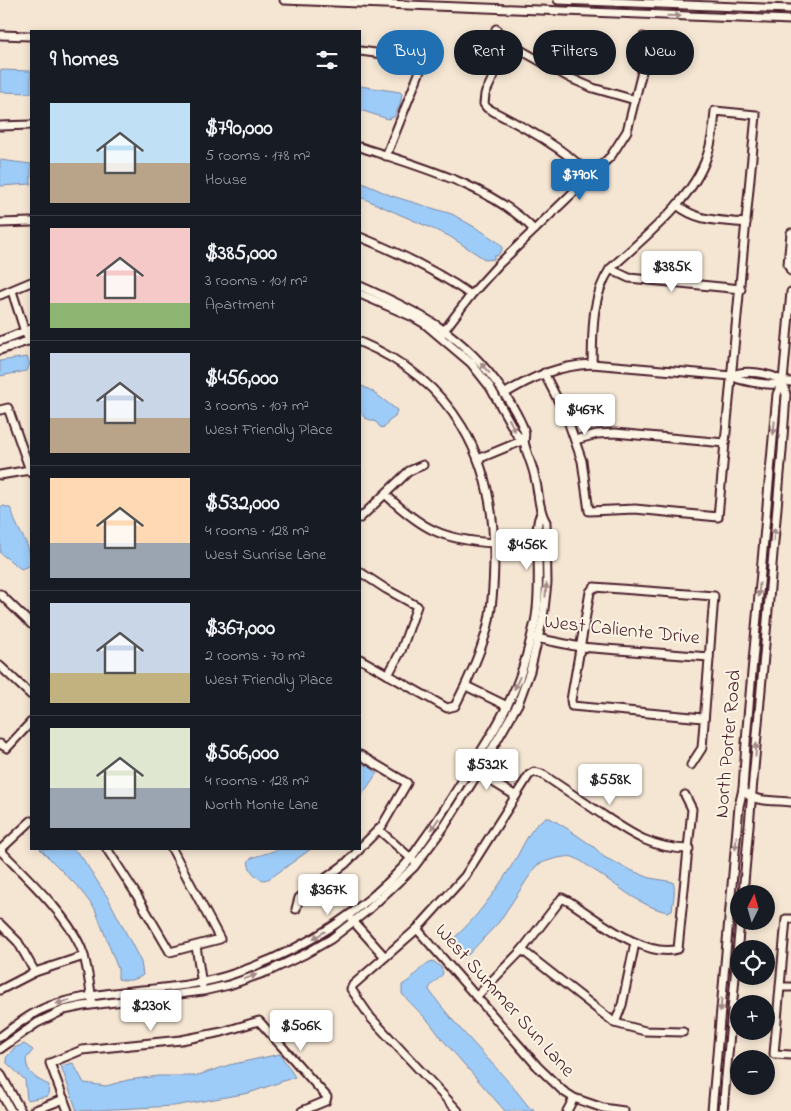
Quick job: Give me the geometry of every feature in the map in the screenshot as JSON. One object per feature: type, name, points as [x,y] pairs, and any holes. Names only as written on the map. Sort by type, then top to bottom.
[{"type":"street","points":[[284,0],[791,20]]},
{"type":"street","points":[[558,0],[791,10]]},
{"type":"street","points":[[573,0],[573,11]]},
{"type":"street","points":[[0,35],[30,36]]},
{"type":"street","points":[[523,51],[570,78],[593,88],[634,100]]},
{"type":"street","points":[[361,52],[414,58],[419,60],[421,65],[386,156]]},
{"type":"street","points":[[494,75],[485,94],[484,104],[487,108],[542,138],[578,162],[591,176]]},
{"type":"street","points":[[442,333],[472,295],[534,230],[611,156],[626,131],[641,75]]},
{"type":"street","points":[[544,373],[558,397],[582,461],[589,511],[635,509],[718,517],[756,115],[715,111],[713,136],[708,156],[697,180],[677,205],[610,269],[602,282],[595,302],[592,364]]},
{"type":"street","points":[[0,126],[30,125]]},
{"type":"street","points":[[361,147],[467,185],[505,206],[526,221],[534,230]]},
{"type":"street","points":[[677,205],[696,217],[746,223]]},
{"type":"street","points":[[0,223],[30,222]]},
{"type":"street","points":[[791,233],[788,264],[791,271]]},
{"type":"street","points":[[361,238],[416,262],[450,280],[472,295]]},
{"type":"street","points":[[610,269],[629,278],[740,288]]},
{"type":"street","points":[[0,295],[30,282]]},
{"type":"street","points":[[0,1049],[37,1022],[64,1010],[93,1004],[204,991],[229,985],[269,971],[331,939],[354,922],[414,861],[444,827],[518,704],[540,639],[546,599],[547,568],[546,522],[541,513],[535,477],[524,440],[525,432],[504,394],[481,364],[410,308],[361,286]]},
{"type":"street","points":[[0,341],[28,330],[12,291]]},
{"type":"street","name":"North Porter Road","points":[[744,885],[782,451],[791,292]]},
{"type":"street","points":[[361,294],[413,317],[442,333],[482,376],[498,399],[517,435],[524,440]]},
{"type":"street","points":[[0,350],[30,340]]},
{"type":"street","points":[[361,343],[398,362],[422,380],[448,405],[468,436],[478,458],[487,485],[493,514],[494,543],[492,608],[478,658],[455,706],[446,708],[361,660]]},
{"type":"street","points":[[504,394],[526,380],[544,373],[569,366],[592,364],[732,376],[737,372],[750,374],[755,372],[775,376],[787,382]]},
{"type":"street","name":"North Porter Road","points":[[712,1111],[739,806],[743,789],[777,394],[787,382]]},
{"type":"street","points":[[0,410],[8,408],[30,469]]},
{"type":"street","points":[[575,440],[597,434],[615,433],[725,443]]},
{"type":"street","points":[[478,458],[524,440]]},
{"type":"street","points":[[361,517],[409,471],[423,465]]},
{"type":"street","points":[[0,475],[30,472]]},
{"type":"street","points":[[385,494],[408,515],[427,528],[467,542],[494,543]]},
{"type":"street","points":[[0,1037],[16,1025],[49,1006],[91,996],[201,982],[227,976],[266,963],[301,946],[349,915],[414,861],[507,706],[523,668],[538,602],[537,522],[541,513]]},
{"type":"street","points":[[361,573],[417,606],[401,652],[388,675]]},
{"type":"street","points":[[691,765],[702,748],[714,596],[594,587],[590,592],[570,700],[572,706],[703,718]]},
{"type":"street","points":[[0,594],[30,623]]},
{"type":"street","name":"West Caliente Drive","points":[[531,637],[580,646],[709,657]]},
{"type":"street","points":[[0,666],[30,693]]},
{"type":"street","points":[[466,686],[507,706]]},
{"type":"street","points":[[3,746],[30,723]]},
{"type":"street","points":[[361,756],[407,783],[382,826],[361,848]]},
{"type":"street","points":[[471,768],[516,796]]},
{"type":"street","points":[[458,1111],[371,1018],[351,989],[352,985],[417,929],[469,870],[529,775],[534,772],[542,774],[636,836],[674,849],[689,849]]},
{"type":"street","points":[[743,789],[745,794],[753,798],[791,802]]},
{"type":"street","points":[[477,996],[522,950],[562,898],[635,943],[653,949],[671,951],[678,949],[692,809],[685,795]]},
{"type":"street","points":[[30,822],[0,850],[62,916],[75,936],[84,956],[93,1004]]},
{"type":"street","points":[[379,830],[414,861]]},
{"type":"street","points":[[108,850],[170,952],[220,939],[173,850]]},
{"type":"street","points":[[296,909],[298,898],[345,864],[359,850]]},
{"type":"street","points":[[349,915],[385,957]]},
{"type":"street","points":[[789,919],[774,1054],[791,1055]]},
{"type":"street","points":[[0,924],[18,942],[35,972]]},
{"type":"street","name":"West Summer Sun Lane","points":[[417,929],[538,1067],[563,1091],[574,1098],[604,1108],[624,1111]]},
{"type":"street","points":[[723,1111],[739,930]]},
{"type":"street","points":[[615,1023],[622,1005],[635,943]]},
{"type":"street","points":[[196,946],[204,991]]},
{"type":"street","points":[[522,950],[615,1023],[644,1031],[682,1032]]},
{"type":"street","points":[[0,990],[35,972],[84,956]]},
{"type":"street","points":[[781,986],[791,987]]},
{"type":"street","points":[[68,1111],[50,1063],[82,1050],[181,1040],[222,1032],[259,1021],[327,1097],[326,1101],[302,1111]]},
{"type":"street","points":[[0,1073],[21,1111]]},
{"type":"street","points":[[0,1091],[11,1111]]},
{"type":"street","points":[[567,1111],[574,1098]]},
{"type":"street","points":[[33,1111],[64,1099]]},
{"type":"water","points":[[0,70],[30,71],[30,93],[0,92]]},
{"type":"water","points":[[361,86],[400,92],[402,94],[400,105],[394,117],[388,119],[361,110]]},
{"type":"water","points":[[0,160],[30,164],[30,184],[0,186]]},
{"type":"water","points":[[361,182],[392,196],[452,214],[499,243],[502,246],[502,250],[497,256],[494,256],[494,259],[486,260],[449,236],[361,197]]},
{"type":"water","points":[[27,357],[30,364],[27,371],[0,376],[0,361]]},
{"type":"water","points":[[361,386],[372,391],[397,410],[395,417],[384,428],[380,427],[376,422],[365,418],[361,413]]},
{"type":"water","points":[[0,507],[10,508],[30,553],[30,565],[21,569],[0,553]]},
{"type":"water","points":[[361,765],[367,765],[377,773],[361,797]]},
{"type":"water","points":[[545,818],[550,818],[568,829],[594,847],[604,857],[628,869],[650,878],[673,882],[672,910],[667,912],[649,906],[573,857],[554,859],[536,866],[499,922],[466,957],[460,957],[451,947],[451,941],[469,924],[484,905],[512,865],[534,827]]},
{"type":"water","points":[[41,850],[74,850],[81,856],[108,898],[141,962],[143,975],[131,980],[118,979],[118,969],[95,909],[78,887]]},
{"type":"water","points":[[276,850],[310,850],[272,877],[262,880],[254,874],[248,862],[253,858]]},
{"type":"water","points":[[433,961],[441,967],[443,973],[431,985],[429,990],[529,1107],[535,1111],[505,1111],[430,1023],[402,994],[402,985],[425,965]]},
{"type":"water","points":[[24,1044],[33,1050],[26,1059],[28,1069],[36,1078],[49,1085],[48,1096],[27,1100],[25,1080],[7,1063],[6,1058],[14,1048]]},
{"type":"water","points":[[280,1054],[295,1077],[249,1093],[174,1106],[77,1111],[61,1066],[73,1063],[84,1083],[106,1086],[128,1080],[158,1076],[195,1076],[229,1065]]}]
